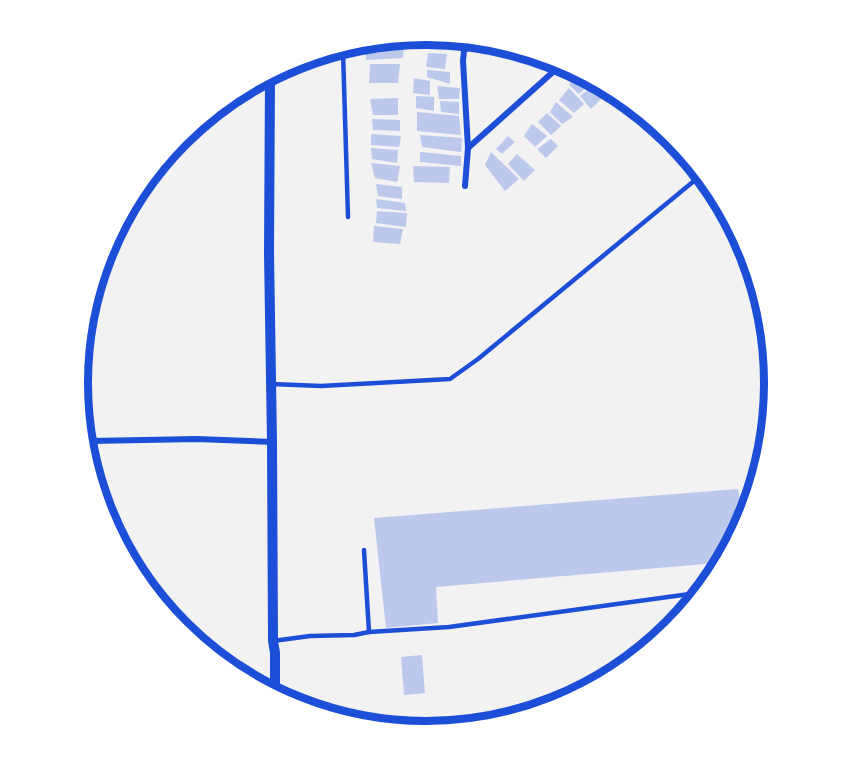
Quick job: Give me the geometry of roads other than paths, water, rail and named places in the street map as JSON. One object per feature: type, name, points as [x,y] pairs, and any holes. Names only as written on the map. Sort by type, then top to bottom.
[{"type":"street","points":[[465,186],[468,148],[463,61],[467,48]]},
{"type":"street","points":[[468,148],[555,70]]},
{"type":"street","points":[[270,84],[269,253],[275,685]]},
{"type":"street","points":[[94,441],[197,439],[272,442]]},
{"type":"lane","points":[[343,56],[348,217]]},
{"type":"lane","points":[[271,384],[321,386],[450,379],[478,359],[697,180]]},
{"type":"lane","points":[[364,550],[369,632]]},
{"type":"lane","points":[[273,640],[449,627],[690,595]]}]
